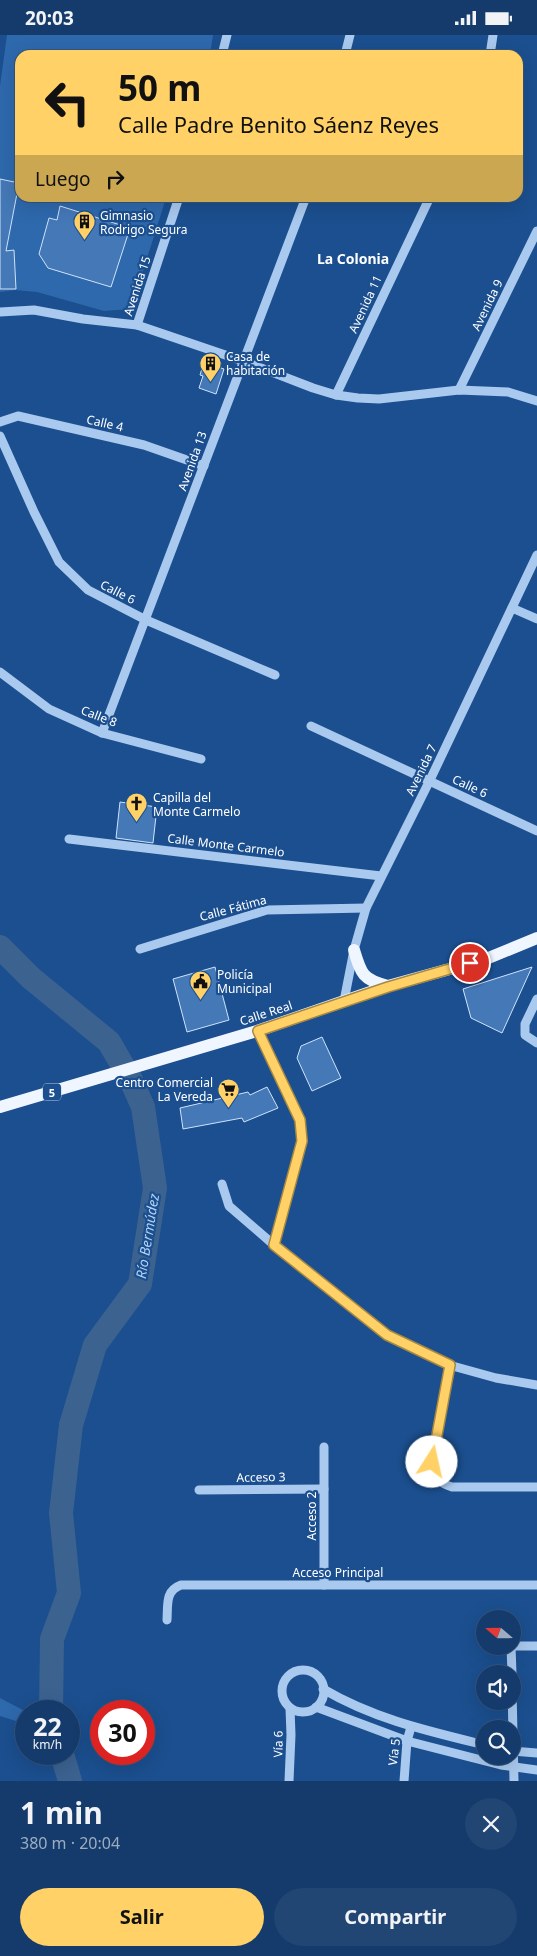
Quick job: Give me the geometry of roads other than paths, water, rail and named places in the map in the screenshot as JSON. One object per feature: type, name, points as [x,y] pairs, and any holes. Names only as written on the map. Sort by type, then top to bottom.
[{"type":"main road","name":"Calle Real","points":[[0,1107],[258,1031],[388,987],[486,959],[537,938]]},
{"type":"main road","points":[[354,950],[360,971],[364,976],[372,982],[388,987]]},
{"type":"street","points":[[223,50],[227,35]]},
{"type":"street","points":[[346,50],[350,35]]},
{"type":"street","points":[[491,50],[494,35]]},
{"type":"street","name":"Avenida 15","points":[[137,325],[177,202]]},
{"type":"street","name":"Avenida 13","points":[[102,733],[304,202]]},
{"type":"street","name":"Avenida 11","points":[[336,395],[428,202]]},
{"type":"street","name":"Avenida 9","points":[[459,390],[537,231]]},
{"type":"street","points":[[0,312],[34,310],[83,319],[137,325],[336,395],[379,399],[459,390],[508,392],[537,401]]},
{"type":"street","name":"Calle 4","points":[[0,422],[18,416],[144,445],[204,466]]},
{"type":"street","name":"Calle 6","points":[[0,436],[59,563],[88,590],[146,620],[275,675]]},
{"type":"street","name":"Avenida 7","points":[[344,1001],[354,950],[366,908],[430,780],[537,555]]},
{"type":"street","points":[[512,608],[537,619]]},
{"type":"street","name":"Calle 8","points":[[0,672],[49,709],[102,733],[201,759]]},
{"type":"street","name":"Calle 6","points":[[311,726],[537,831]]},
{"type":"street","name":"Calle Monte Carmelo","points":[[69,839],[380,877]]},
{"type":"street","name":"Calle Fátima","points":[[140,949],[267,909],[366,908]]},
{"type":"street","points":[[537,999],[525,1024],[525,1035],[537,1043]]},
{"type":"street","points":[[258,1031],[300,1120],[302,1141],[274,1245]]},
{"type":"street","points":[[222,1184],[229,1206],[274,1245],[387,1335],[450,1365],[496,1378],[537,1385]]},
{"type":"street","points":[[450,1365],[432,1462],[434,1476],[442,1484],[452,1487],[537,1487]]},
{"type":"street","name":"Acceso 2","points":[[324,1447],[324,1585]]},
{"type":"street","name":"Acceso 3","points":[[199,1490],[324,1489]]},
{"type":"street","name":"Acceso Principal","points":[[167,1619],[169,1595],[173,1588],[181,1585],[537,1585]]},
{"type":"street","points":[[521,1646],[537,1646]]},
{"type":"street","points":[[306,1671],[318,1677],[323,1689],[321,1702],[316,1707],[303,1713],[290,1708],[285,1703],[282,1689],[284,1682],[293,1673],[306,1671]]},
{"type":"street","points":[[323,1689],[350,1704],[411,1727],[476,1743]]},
{"type":"street","points":[[316,1707],[407,1741],[501,1765],[537,1770]]},
{"type":"street","name":"Vía 6","points":[[289,1781],[290,1708]]},
{"type":"street","name":"Vía 5","points":[[404,1781],[407,1741],[411,1727]]},
{"type":"street","points":[[521,1752],[537,1753]]},
{"type":"street","points":[[514,1767],[514,1781]]},
{"type":"waterway","name":"Río Bermúdez","points":[[0,947],[31,978],[109,1042],[131,1080],[143,1107],[155,1188],[140,1284],[95,1345],[71,1425],[61,1513],[69,1593],[52,1639],[51,1700]]},
{"type":"waterway","name":"Río Bermúdez","points":[[65,1765],[70,1781]]},
{"type":"place","name":"Gimnasio Rodrigo Segura","points":[[84,241]]},
{"type":"place","name":"Casa de habitación","points":[[210,382]]},
{"type":"place","name":"Capilla del Monte Carmelo","points":[[137,823]]},
{"type":"place","name":"Policía Municipal","points":[[201,1000]]},
{"type":"place","name":"Centro Comercial La Vereda","points":[[229,1108]]},
{"type":"district","name":"La Colonia","points":[[353,258]]}]
